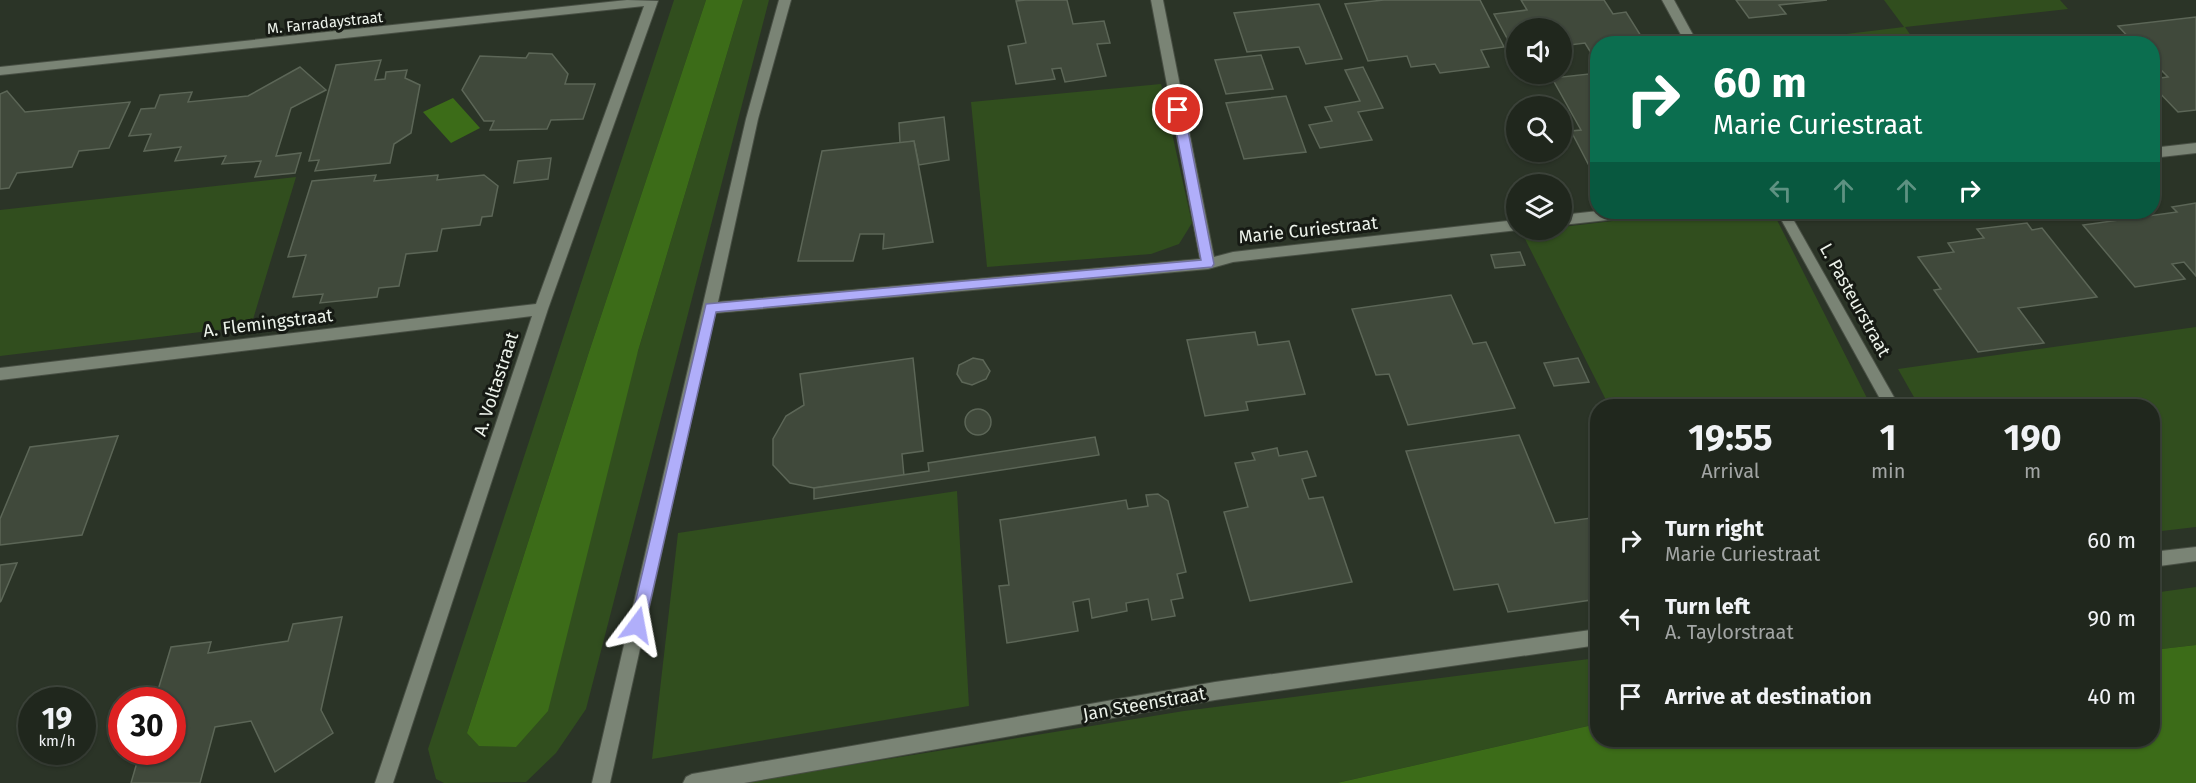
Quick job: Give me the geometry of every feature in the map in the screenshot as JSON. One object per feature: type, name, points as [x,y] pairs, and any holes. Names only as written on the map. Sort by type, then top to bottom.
[{"type":"street","name":"M. Farradaystraat","points":[[0,71],[361,34],[652,0]]},
{"type":"street","name":"A. Voltastraat","points":[[384,783],[541,309],[652,0]]},
{"type":"street","points":[[601,783],[752,119],[785,0]]},
{"type":"street","points":[[1157,0],[1208,264]]},
{"type":"street","points":[[1668,0],[1688,36]]},
{"type":"street","points":[[2160,152],[2196,148]]},
{"type":"street","points":[[1572,219],[1590,217]]},
{"type":"street","name":"L. Pasteurstraat","points":[[1787,219],[1888,399]]},
{"type":"street","name":"Marie Curiestraat","points":[[710,308],[1208,264],[1233,257],[1506,226]]},
{"type":"street","name":"A. Flemingstraat","points":[[0,375],[541,309]]},
{"type":"street","points":[[2160,559],[2196,554]]},
{"type":"street","name":"Jan Steenstraat","points":[[692,783],[1215,691],[1590,638]]},
{"type":"shaded area","points":[[674,0],[706,0],[588,355],[467,733],[638,351],[743,0],[769,0],[586,709],[556,753],[526,782],[444,783],[436,779],[428,749]]},
{"type":"shaded area","points":[[706,0],[743,0],[638,351],[548,711],[516,747],[479,746],[467,733],[588,355]]},
{"type":"shaded area","points":[[1884,0],[2060,0],[2068,9],[1905,27],[1911,36],[1830,36],[1904,27]]},
{"type":"shaded area","points":[[1161,84],[1192,223],[1179,244],[1151,254],[987,267],[971,102]]},
{"type":"shaded area","points":[[453,98],[480,128],[451,143],[423,112]]},
{"type":"shaded area","points":[[296,177],[251,326],[0,356],[0,210]]},
{"type":"shaded area","points":[[1630,219],[1777,219],[1867,399],[1605,399],[1526,240],[1572,240],[1572,226]]},
{"type":"shaded area","points":[[2196,327],[2196,527],[2160,531],[2160,399],[1915,399],[1898,369]]},
{"type":"shaded area","points":[[957,491],[969,706],[652,759],[678,533]]},
{"type":"shaded area","points":[[2196,587],[2196,645],[2160,649],[2160,592]]},
{"type":"shaded area","points":[[2196,645],[2196,783],[1337,783],[1590,726],[1590,747],[2160,747],[2160,649]]},
{"type":"shaded area","points":[[1590,659],[1590,726],[1337,783],[740,783],[1184,711]]},
{"type":"building","points":[[1067,0],[1073,24],[1104,21],[1110,43],[1097,44],[1106,76],[1065,82],[1061,68],[1052,69],[1055,79],[1016,84],[1008,46],[1026,43],[1016,1]]},
{"type":"building","points":[[1384,0],[1480,0],[1504,47],[1481,50],[1489,67],[1440,73],[1435,64],[1411,67],[1407,56],[1368,61],[1345,4]]},
{"type":"building","points":[[1521,0],[1604,0],[1613,14],[1626,12],[1641,36],[1590,36],[1590,51],[1585,43],[1572,45],[1572,18],[1506,18],[1506,36],[1494,14],[1527,10]]},
{"type":"building","points":[[1736,0],[1827,0],[1779,5],[1786,14],[1749,18]]},
{"type":"building","points":[[1319,4],[1342,59],[1306,64],[1299,47],[1247,52],[1234,13]]},
{"type":"building","points":[[2196,17],[2196,110],[2178,112],[2160,93],[2160,78],[2168,77],[2160,69],[2160,36],[2127,36],[2118,26]]},
{"type":"building","points":[[529,53],[552,54],[568,74],[565,84],[595,84],[583,119],[551,120],[547,129],[490,130],[494,121],[484,121],[462,90],[480,56],[526,58]]},
{"type":"building","points":[[1261,55],[1273,89],[1226,94],[1215,60]]},
{"type":"building","points":[[381,60],[375,80],[385,79],[386,72],[407,70],[405,78],[420,85],[411,133],[394,144],[390,163],[315,171],[319,160],[309,161],[336,65]]},
{"type":"building","points":[[300,67],[326,90],[291,108],[276,156],[301,153],[295,173],[255,177],[261,161],[222,164],[226,156],[175,161],[181,147],[144,151],[151,134],[129,136],[141,109],[155,108],[160,95],[192,92],[188,102],[248,96]]},
{"type":"building","points":[[1363,67],[1383,108],[1358,112],[1372,140],[1320,148],[1309,125],[1332,121],[1325,107],[1360,101],[1345,70]]},
{"type":"building","points":[[1590,74],[1590,167],[1572,133],[1572,131],[1581,130],[1572,114],[1572,96],[1562,96],[1555,84],[1572,84],[1572,76]]},
{"type":"building","points":[[7,91],[25,112],[130,102],[109,148],[79,151],[72,167],[17,173],[9,188],[0,189],[0,94]]},
{"type":"building","points":[[1286,96],[1306,152],[1244,159],[1226,103]]},
{"type":"building","points":[[944,117],[949,160],[919,165],[914,141],[900,143],[899,123]]},
{"type":"building","points":[[914,141],[933,242],[883,249],[884,234],[860,234],[853,261],[798,261],[822,151]]},
{"type":"building","points":[[551,158],[548,179],[514,183],[518,161]]},
{"type":"building","points":[[376,175],[374,181],[438,175],[437,180],[484,175],[498,186],[492,216],[482,217],[480,225],[442,229],[437,251],[406,254],[399,286],[379,288],[377,297],[320,303],[323,294],[293,297],[306,255],[288,257],[312,181]]},
{"type":"building","points":[[2196,203],[2196,276],[2184,262],[2172,264],[2185,279],[2135,287],[2083,225],[2126,219],[2160,219],[2160,214],[2177,212],[2172,207]]},
{"type":"building","points":[[2027,223],[2032,230],[2042,228],[2097,297],[2018,308],[2044,343],[1978,352],[1934,290],[1941,289],[1918,257],[1954,252],[1948,243],[1984,238],[1977,229]]},
{"type":"building","points":[[1520,252],[1525,265],[1495,268],[1491,255]]},
{"type":"building","points":[[1451,295],[1473,344],[1486,342],[1515,408],[1408,425],[1389,374],[1376,375],[1352,309]]},
{"type":"building","points":[[1255,332],[1258,345],[1289,341],[1305,394],[1246,402],[1248,410],[1205,416],[1187,340]]},
{"type":"building","points":[[913,358],[923,451],[902,454],[904,476],[814,488],[790,483],[773,465],[773,439],[786,416],[804,405],[800,374]]},
{"type":"building","points":[[973,358],[983,360],[990,371],[986,379],[972,385],[962,382],[957,374],[959,365]]},
{"type":"building","points":[[1578,358],[1589,382],[1554,386],[1544,363]]},
{"type":"building","points":[[978,409],[987,413],[991,422],[987,431],[978,435],[969,431],[965,422],[969,413]]},
{"type":"building","points":[[1519,435],[1555,523],[1590,518],[1590,600],[1508,612],[1498,584],[1454,590],[1406,451]]},
{"type":"building","points":[[118,436],[82,535],[0,545],[0,519],[30,447]]},
{"type":"building","points":[[1095,437],[1099,455],[814,499],[814,488],[929,471],[928,463]]},
{"type":"building","points":[[1277,448],[1279,456],[1307,451],[1316,476],[1302,479],[1309,499],[1323,497],[1352,582],[1250,601],[1224,512],[1248,507],[1235,463],[1255,460],[1252,453]]},
{"type":"building","points":[[1158,494],[1168,501],[1186,572],[1177,574],[1183,598],[1171,600],[1175,616],[1152,620],[1148,599],[1126,603],[1127,611],[1092,618],[1089,599],[1073,602],[1078,631],[1007,643],[999,586],[1009,585],[1000,520],[1126,500],[1128,509],[1148,506],[1146,495]]},
{"type":"building","points":[[17,563],[1,601],[0,602],[0,565]]},
{"type":"building","points":[[342,617],[321,710],[333,733],[275,772],[251,721],[215,727],[200,783],[131,783],[136,765],[186,765],[186,687],[159,687],[171,647],[211,642],[208,653],[288,641],[293,624]]},
{"type":"route","points":[[637,625],[710,308],[1208,264],[1178,110]]}]
